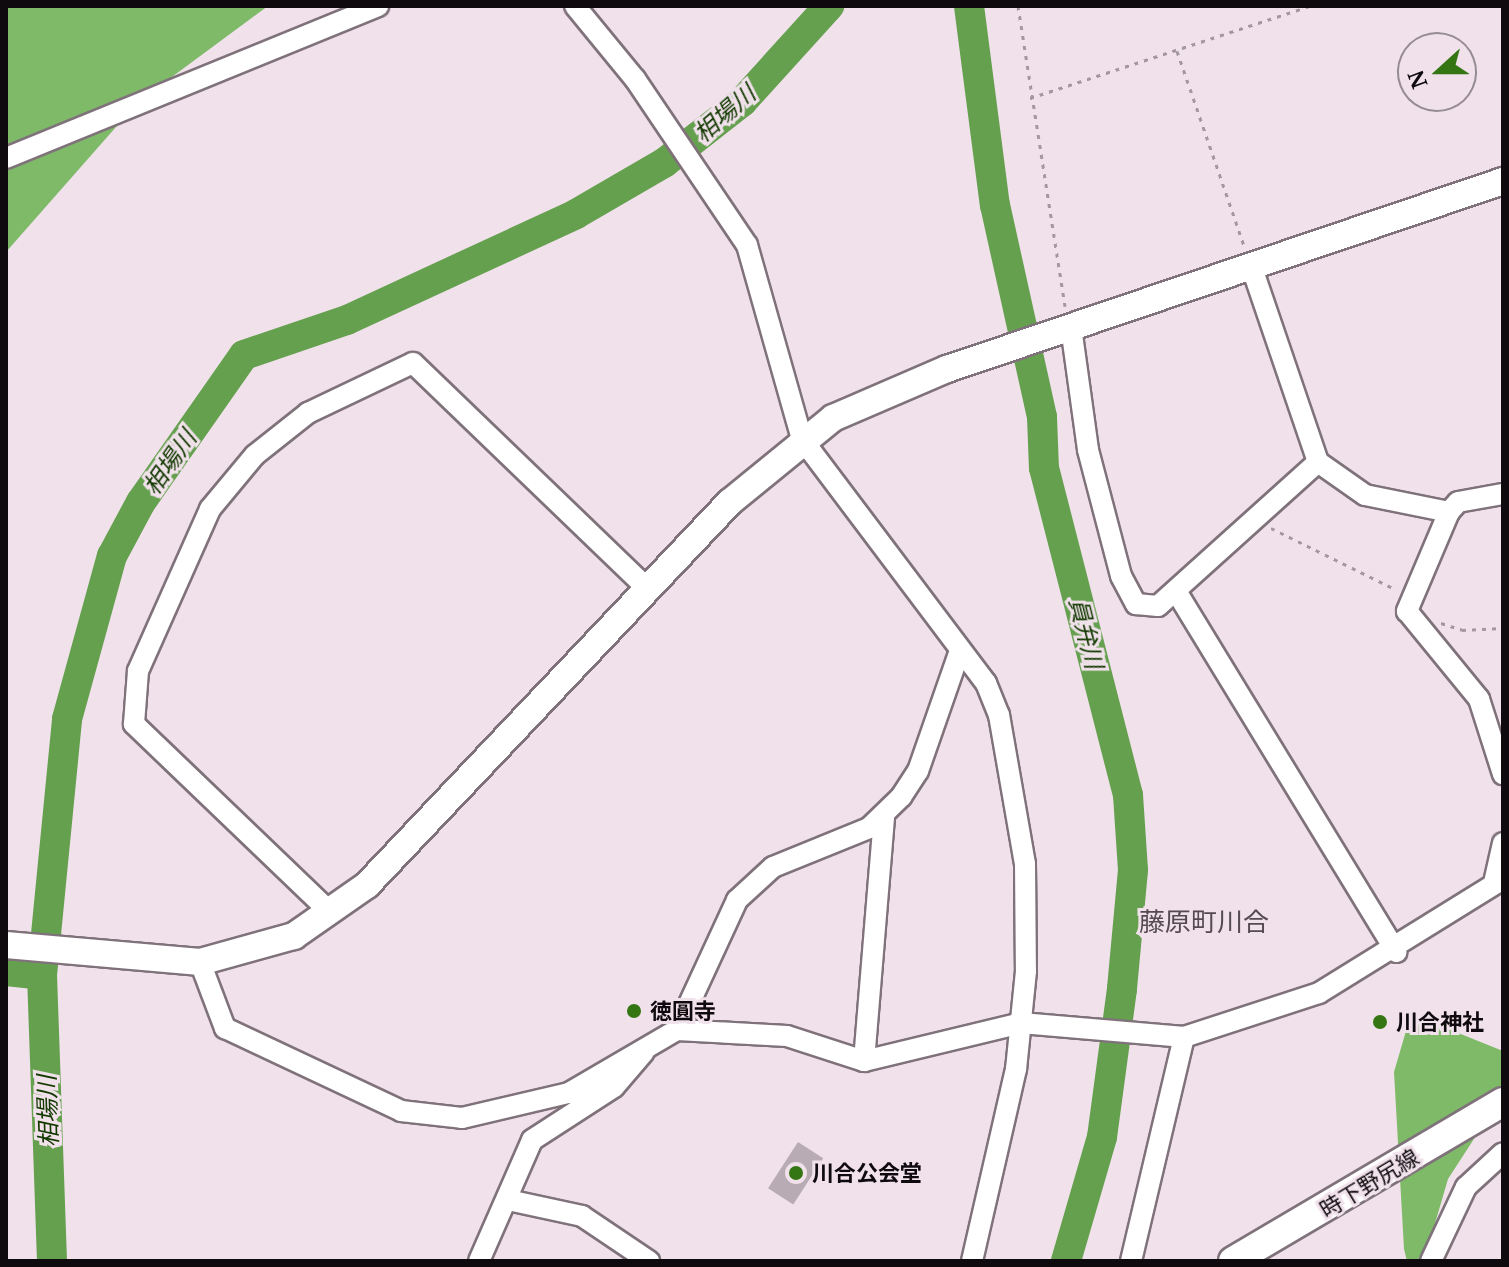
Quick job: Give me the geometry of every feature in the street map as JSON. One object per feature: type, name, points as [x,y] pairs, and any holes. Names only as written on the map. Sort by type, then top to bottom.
[{"type":"main road","name":"時下野尻線","points":[[1233,1261],[1503,1102]]},
{"type":"street","points":[[6,158],[378,6]]},
{"type":"street","points":[[575,6],[635,79],[706,178],[747,245],[802,439],[992,695],[1015,793],[1027,940],[1025,1023],[972,1261]]},
{"type":"street","points":[[6,945],[200,962],[237,957],[294,936],[367,885],[648,589],[802,439],[878,395],[947,369],[1503,181]]},
{"type":"street","points":[[1252,268],[1318,462],[1365,495],[1449,512]]},
{"type":"street","points":[[1067,328],[1088,450],[1121,576],[1142,607],[1152,609],[1176,591],[1318,462]]},
{"type":"street","points":[[330,912],[134,724],[138,671],[210,509],[255,455],[308,413],[413,363],[648,589]]},
{"type":"street","points":[[1503,494],[1478,495],[1449,512],[1409,597],[1412,622],[1483,707],[1503,774]]},
{"type":"street","points":[[1176,591],[1396,952]]},
{"type":"street","points":[[677,1030],[737,900],[773,867],[884,816],[918,771],[959,653]]},
{"type":"street","points":[[864,1061],[884,816]]},
{"type":"street","points":[[200,962],[225,1028],[421,1117],[477,1117],[569,1093],[677,1030],[787,1036],[864,1061],[1025,1023],[1179,1036],[1319,993],[1396,952],[1499,881],[1503,843]]},
{"type":"street","points":[[1131,1261],[1179,1036]]},
{"type":"street","points":[[479,1261],[532,1140],[614,1087],[651,1043]]},
{"type":"street","points":[[1431,1261],[1466,1187],[1503,1153]]},
{"type":"street","points":[[508,1200],[582,1216],[649,1261]]},
{"type":"path","points":[[1018,6],[1049,235],[1067,328]]},
{"type":"path","points":[[1030,98],[1309,6]]},
{"type":"path","points":[[1177,51],[1252,268]]},
{"type":"path","points":[[1254,518],[1409,597]]},
{"type":"path","points":[[1438,621],[1462,630],[1503,628]]},
{"type":"green space","points":[[6,6],[268,6],[138,102],[6,252]]},
{"type":"green space","points":[[1411,1014],[1503,1051],[1503,1094],[1448,1179],[1424,1261],[1407,1261],[1404,1249],[1394,1072]]},
{"type":"building","name":"川合公会堂","points":[[798,1142],[823,1158],[793,1204],[768,1188]]},
{"type":"waterway","name":"相場川","points":[[52,1261],[42,975],[67,719],[112,556],[141,502],[244,355],[347,320],[576,214],[664,163],[742,102],[829,6]]},
{"type":"waterway","name":"員弁川","points":[[969,6],[995,205],[1042,417],[1044,468],[1128,795],[1133,870],[1122,989],[1102,1137],[1066,1261]]},
{"type":"waterway","points":[[6,971],[42,975]]},
{"type":"place","name":"徳圓寺","points":[[634,1011]]},
{"type":"place","name":"川合神社","points":[[1380,1022]]},
{"type":"place","name":"川合公会堂","points":[[796,1173]]},
{"type":"district","name":"藤原町川合","points":[[1204,922]]}]
